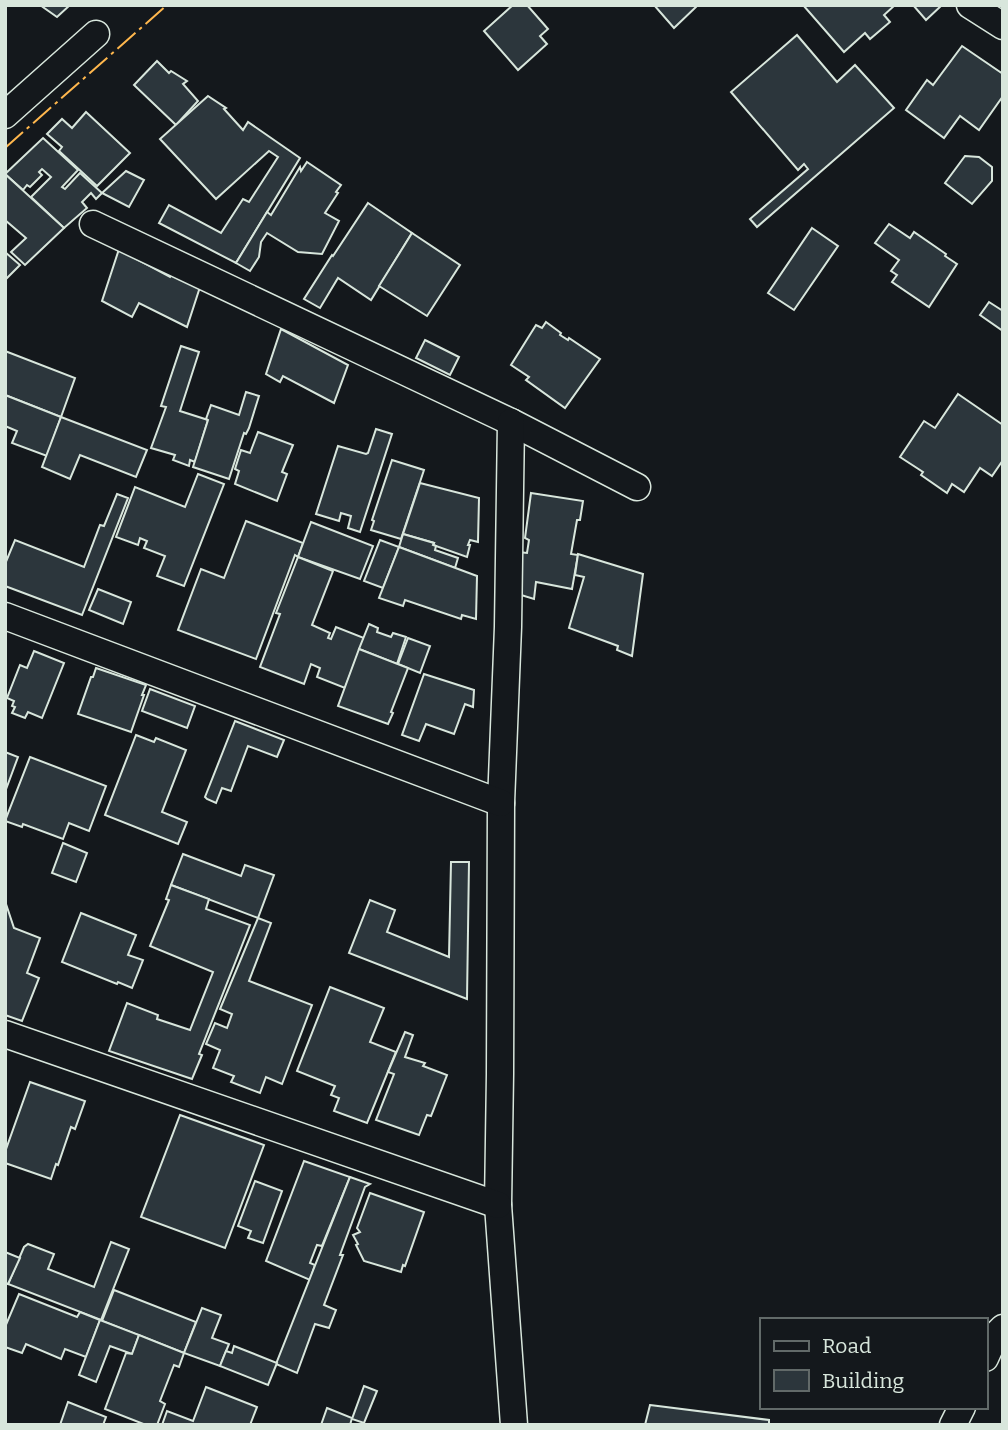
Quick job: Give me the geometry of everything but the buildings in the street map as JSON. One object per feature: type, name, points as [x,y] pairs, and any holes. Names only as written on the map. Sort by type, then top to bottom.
[{"type":"street","points":[[5,115],[96,34]]},
{"type":"street","points":[[93,224],[511,422],[637,487]]},
{"type":"street","points":[[511,422],[508,627],[501,803],[498,1205],[514,1425]]},
{"type":"street","points":[[5,616],[501,803]]},
{"type":"street","points":[[5,1034],[498,1205]]},
{"type":"street","points":[[987,1354],[995,1336],[1003,1328]]},
{"type":"street","points":[[953,1425],[961,1409]]},
{"type":"power","points":[[5,148],[167,5]]}]
